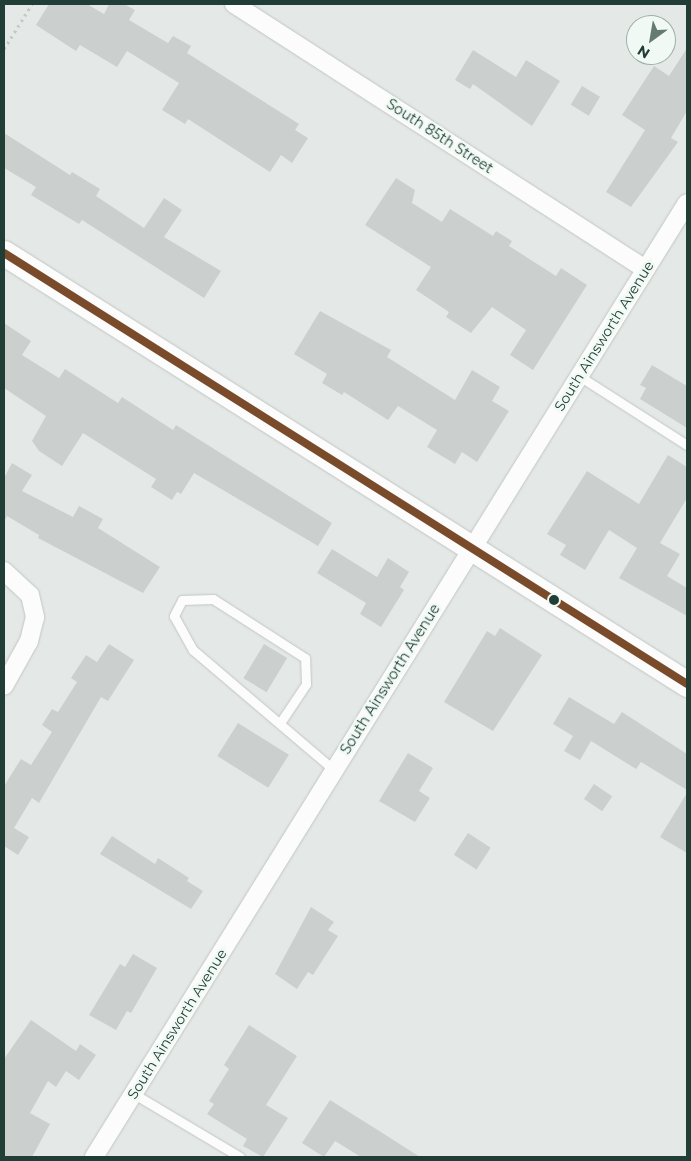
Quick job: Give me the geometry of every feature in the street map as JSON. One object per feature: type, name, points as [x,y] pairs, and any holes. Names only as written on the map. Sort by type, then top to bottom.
[{"type":"main road","points":[[4,253],[687,684]]},
{"type":"street","name":"South 85th Street","points":[[234,4],[646,269]]},
{"type":"street","name":"South Ainsworth Avenue","points":[[94,1157],[687,203]]},
{"type":"street","points":[[4,571],[30,595],[35,612],[29,641],[4,686]]},
{"type":"lane","points":[[579,376],[687,445]]},
{"type":"lane","points":[[280,723],[306,684],[305,658],[213,599],[182,600],[174,616],[193,650],[334,770]]},
{"type":"lane","points":[[134,1094],[240,1157]]},
{"type":"path","points":[[4,49],[32,4]]},
{"type":"building","points":[[49,4],[87,4],[104,14],[109,4],[124,4],[135,10],[129,20],[168,43],[173,36],[191,46],[187,53],[299,124],[295,130],[308,138],[292,163],[281,155],[270,172],[188,119],[185,124],[162,110],[179,83],[127,51],[117,67],[80,45],[76,51],[36,25]]},
{"type":"building","points":[[687,48],[687,111],[671,138],[678,142],[631,207],[606,192],[645,130],[622,115],[654,66],[669,76]]},
{"type":"building","points":[[473,50],[516,77],[526,60],[560,81],[532,126],[473,84],[470,89],[455,80]]},
{"type":"building","points":[[582,86],[600,97],[589,116],[571,105]]},
{"type":"building","points":[[4,133],[70,175],[72,172],[100,189],[96,196],[144,228],[164,198],[182,210],[164,237],[221,271],[204,298],[82,220],[79,224],[31,195],[36,187],[4,168]]},
{"type":"building","points":[[396,178],[415,190],[412,203],[442,222],[450,209],[493,236],[496,231],[512,241],[509,246],[556,276],[561,268],[587,285],[533,370],[510,355],[526,330],[492,307],[471,333],[446,317],[449,312],[416,290],[431,267],[365,225]]},
{"type":"building","points":[[320,311],[391,350],[387,357],[455,400],[472,370],[500,387],[492,401],[509,411],[477,462],[462,452],[455,464],[427,447],[437,430],[398,406],[388,420],[344,392],[342,395],[322,383],[327,374],[294,354]]},
{"type":"building","points":[[4,323],[31,341],[22,355],[59,378],[65,369],[118,403],[122,397],[173,430],[176,425],[332,523],[318,546],[194,473],[181,494],[177,492],[172,500],[151,487],[156,479],[83,433],[62,466],[39,451],[32,441],[46,416],[4,388]]},
{"type":"building","points":[[652,365],[687,386],[687,428],[640,399],[646,388],[640,385]]},
{"type":"building","points":[[668,455],[687,467],[687,498],[660,543],[680,554],[667,576],[687,588],[687,616],[619,578],[637,548],[609,530],[585,570],[560,555],[566,545],[547,534],[587,471],[639,504]]},
{"type":"building","points":[[12,463],[32,475],[22,491],[73,517],[79,506],[103,519],[98,528],[160,567],[143,593],[38,538],[39,535],[7,516],[4,522],[4,478]]},
{"type":"building","points":[[332,549],[377,577],[388,558],[409,572],[400,587],[404,590],[381,627],[360,614],[366,603],[317,573]]},
{"type":"building","points":[[500,628],[542,655],[493,731],[444,702],[487,631],[495,636]]},
{"type":"building","points":[[109,644],[134,660],[108,701],[101,697],[39,803],[32,798],[14,828],[29,837],[18,855],[4,846],[4,786],[21,759],[31,765],[52,732],[42,725],[52,709],[58,712],[77,682],[71,678],[86,655],[97,662]]},
{"type":"building","points":[[264,644],[287,658],[267,692],[243,678]]},
{"type":"building","points":[[569,697],[614,724],[622,712],[687,754],[687,790],[641,762],[636,769],[591,741],[580,760],[564,751],[573,736],[553,724]]},
{"type":"building","points":[[238,723],[289,755],[268,788],[217,756]]},
{"type":"building","points":[[408,753],[433,768],[419,791],[430,798],[415,822],[379,801]]},
{"type":"building","points":[[594,784],[612,796],[602,811],[584,799]]},
{"type":"building","points":[[687,793],[687,853],[660,837]]},
{"type":"building","points":[[468,833],[491,848],[476,870],[454,855]]},
{"type":"building","points":[[112,836],[155,864],[158,858],[189,878],[187,881],[203,891],[191,909],[100,854]]},
{"type":"building","points":[[311,907],[334,922],[328,930],[338,936],[313,975],[308,972],[297,989],[275,974]]},
{"type":"building","points":[[133,954],[157,968],[131,1013],[127,1011],[116,1030],[89,1015],[120,964],[125,967]]},
{"type":"building","points":[[31,1020],[76,1051],[80,1044],[96,1055],[79,1080],[66,1071],[56,1087],[48,1081],[30,1113],[50,1124],[32,1157],[4,1157],[4,1059]]},
{"type":"building","points":[[249,1025],[297,1056],[266,1105],[288,1118],[263,1157],[243,1146],[247,1139],[207,1114],[214,1104],[209,1101],[229,1069],[224,1065]]},
{"type":"building","points":[[330,1100],[420,1157],[361,1157],[335,1141],[324,1157],[302,1143]]},
{"type":"transit line","points":[[4,253],[687,684]]}]
